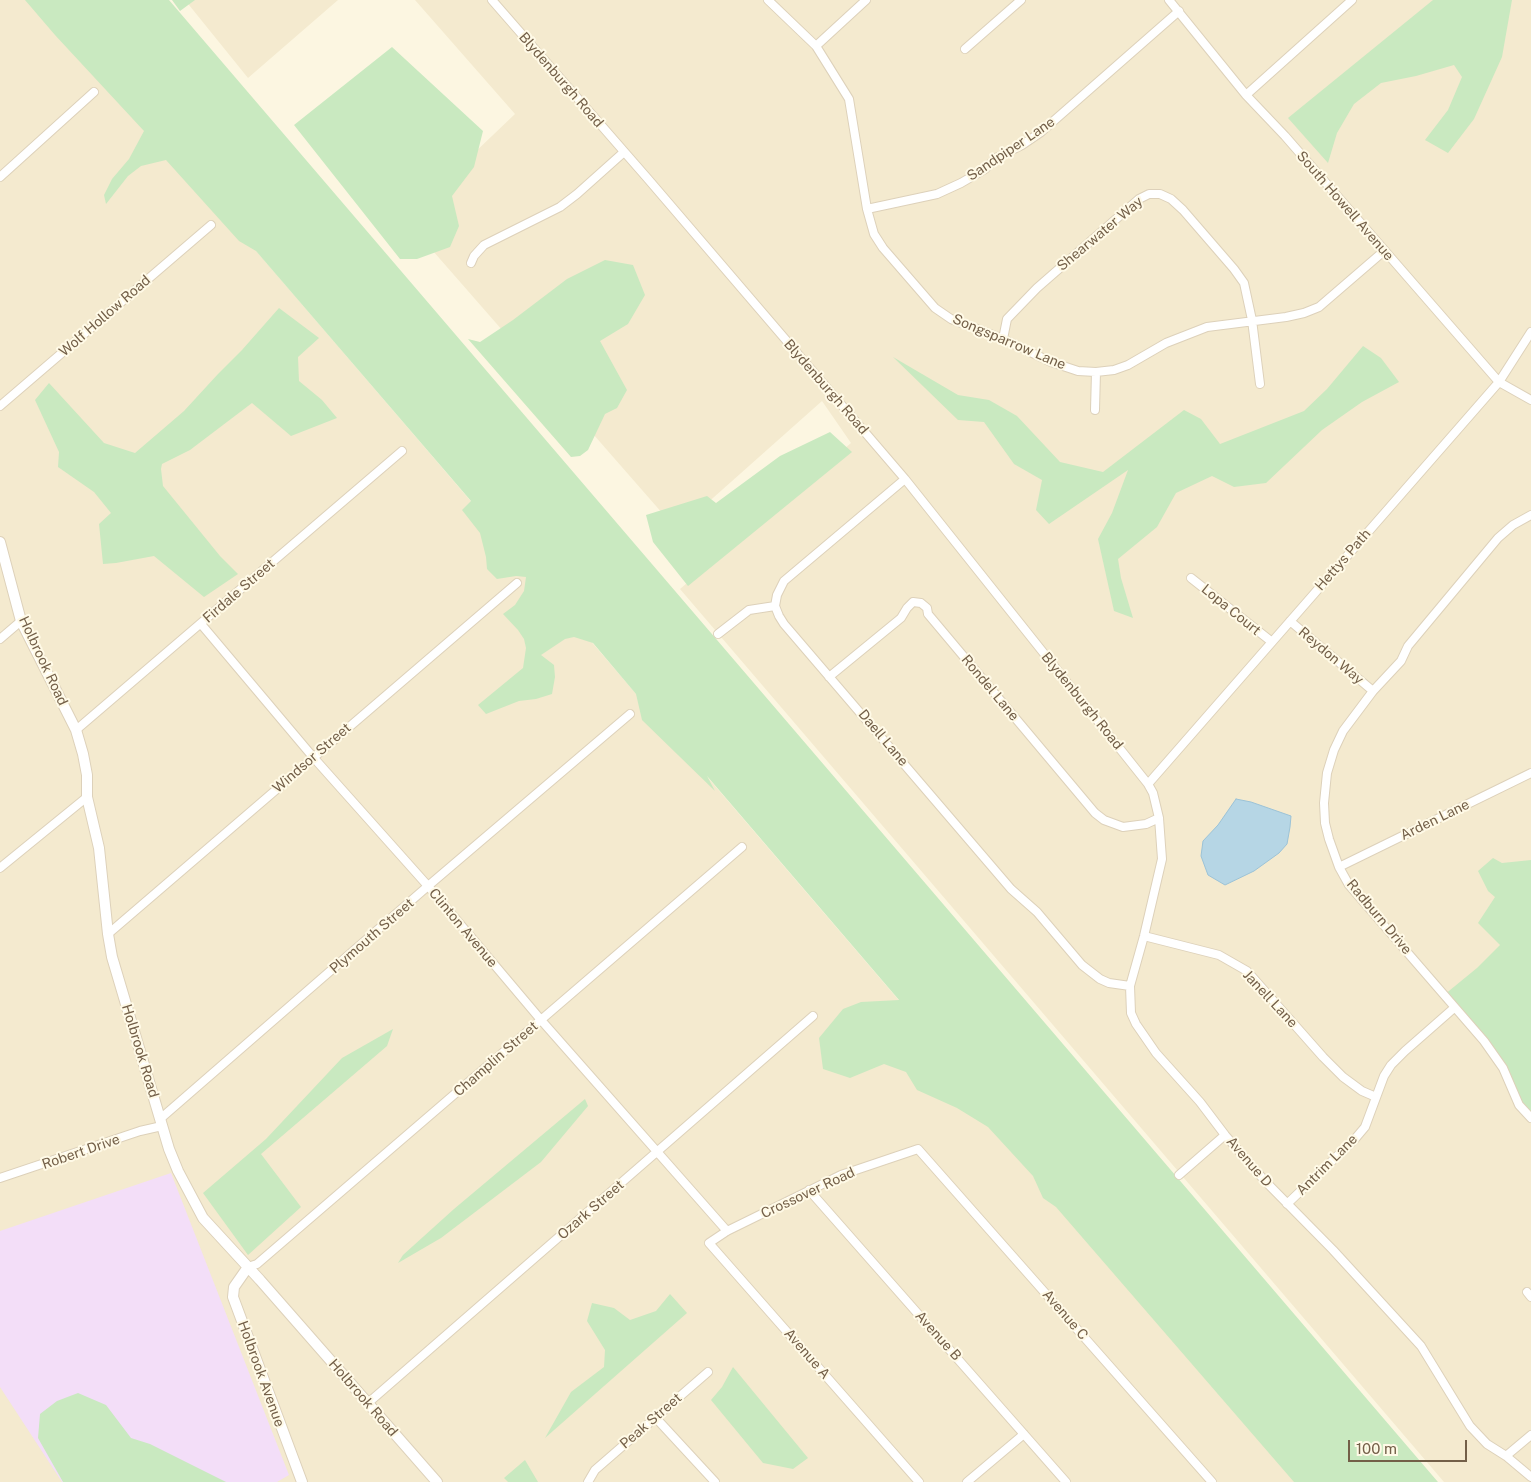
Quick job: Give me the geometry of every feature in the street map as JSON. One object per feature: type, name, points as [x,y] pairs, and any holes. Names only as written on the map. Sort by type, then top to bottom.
[{"type":"street","name":"Blydenburgh Road","points":[[492,0],[904,479],[1148,784]]},
{"type":"street","name":"Songsparrow Lane","points":[[768,0],[816,46],[848,99],[868,209],[874,234],[883,248],[935,308],[951,319],[1003,339],[1051,362],[1078,371],[1114,370],[1128,365],[1166,343],[1207,327],[1304,313],[1319,307],[1384,251]]},
{"type":"street","points":[[816,46],[866,0]]},
{"type":"street","points":[[966,50],[1021,0]]},
{"type":"street","name":"South Howell Avenue","points":[[1169,0],[1246,95],[1285,136],[1499,382],[1531,400]]},
{"type":"street","points":[[1246,95],[1352,0]]},
{"type":"street","name":"Sandpiper Lane","points":[[868,209],[938,194],[985,169],[996,158],[1022,145],[1041,132],[1179,11]]},
{"type":"street","points":[[0,176],[94,92]]},
{"type":"street","points":[[471,263],[474,256],[484,245],[560,207],[624,152]]},
{"type":"street","name":"Shearwater Way","points":[[1003,339],[1007,319],[1036,288],[1139,199],[1149,194],[1160,194],[1183,210],[1244,283],[1252,320],[1260,384]]},
{"type":"street","name":"Wolf Hollow Road","points":[[0,406],[211,225]]},
{"type":"street","name":"Hettys Path","points":[[1148,784],[1499,382],[1531,332]]},
{"type":"street","points":[[1095,410],[1096,372]]},
{"type":"street","name":"Firdale Street","points":[[76,730],[402,452]]},
{"type":"street","points":[[718,634],[749,610],[775,606],[784,581],[904,479]]},
{"type":"street","name":"Radburn Drive","points":[[1531,515],[1513,525],[1498,538],[1408,646],[1401,661],[1373,691],[1343,731],[1334,750],[1327,773],[1324,803],[1328,839],[1339,867],[1349,885],[1454,1008],[1484,1040],[1503,1068],[1519,1106],[1531,1118]]},
{"type":"street","name":"Holbrook Road","points":[[0,542],[21,621],[76,730],[87,775],[87,796],[98,848],[108,934],[121,990],[169,1149],[178,1171],[203,1218],[437,1482]]},
{"type":"street","name":"Lopa Court","points":[[1191,578],[1272,642]]},
{"type":"street","name":"Windsor Street","points":[[108,934],[517,583]]},
{"type":"street","name":"Rondel Lane","points":[[829,677],[901,618],[913,602],[921,603],[927,608],[928,614],[1095,813],[1104,820],[1123,827],[1146,824],[1159,818]]},
{"type":"street","name":"Daell Lane","points":[[775,606],[784,624],[1011,889],[1037,912],[1082,965],[1108,983],[1130,986]]},
{"type":"street","points":[[0,639],[21,621]]},
{"type":"street","name":"Reydon Way","points":[[1290,621],[1373,691]]},
{"type":"street","name":"Clinton Avenue","points":[[201,624],[313,757],[428,886],[541,1020],[727,1231]]},
{"type":"street","name":"Plymouth Street","points":[[161,1123],[428,886],[630,714]]},
{"type":"street","name":"Arden Lane","points":[[1339,867],[1531,773]]},
{"type":"street","name":"Avenue D","points":[[1148,784],[1153,793],[1159,818],[1162,859],[1130,986],[1130,1013],[1156,1053],[1200,1102],[1225,1135],[1420,1346],[1470,1426],[1487,1444],[1506,1456],[1531,1477]]},
{"type":"street","points":[[0,868],[87,796]]},
{"type":"street","name":"Champlin Street","points":[[248,1267],[257,1264],[742,847]]},
{"type":"street","name":"Janell Lane","points":[[1144,936],[1219,955],[1248,971],[1343,1077],[1376,1097]]},
{"type":"street","name":"Antrim Lane","points":[[1288,1204],[1354,1140],[1365,1126],[1384,1076],[1392,1065],[1405,1051],[1454,1008]]},
{"type":"street","name":"Ozark Street","points":[[368,1403],[813,1016]]},
{"type":"street","name":"Robert Drive","points":[[0,1178],[161,1123]]},
{"type":"street","points":[[1180,1175],[1225,1135]]},
{"type":"street","name":"Crossover Road","points":[[727,1231],[841,1175],[918,1149]]},
{"type":"street","name":"Avenue C","points":[[918,1149],[1212,1482]]},
{"type":"street","name":"Avenue B","points":[[809,1190],[1066,1482]]},
{"type":"street","name":"Avenue A","points":[[727,1231],[709,1243],[918,1482]]},
{"type":"street","name":"Holbrook Avenue","points":[[248,1267],[234,1287],[233,1297],[302,1482]]},
{"type":"street","name":"Peak Street","points":[[588,1482],[595,1470],[708,1372]]},
{"type":"street","points":[[655,1417],[715,1482]]},
{"type":"street","points":[[967,1482],[1024,1434]]},
{"type":"street","points":[[1506,1456],[1531,1435]]},
{"type":"shaded area","points":[[0,0],[41,0],[1312,1482],[0,1482]]},
{"type":"shaded area","points":[[185,0],[338,0],[248,78]]},
{"type":"shaded area","points":[[415,0],[1531,0],[1531,1482],[1444,1482],[680,589],[851,443],[822,401],[677,530],[405,219],[515,114]]},
{"type":"shaded area","points":[[171,1173],[289,1475],[277,1482],[62,1482],[0,1387],[0,1231]]},
{"type":"green space","points":[[25,0],[169,0],[1438,1482],[1294,1482],[1056,1207],[1043,1198],[1033,1176],[988,1127],[957,1108],[917,1090],[906,1072],[884,1064],[850,1078],[823,1069],[819,1038],[843,1009],[861,1002],[899,1000],[707,776],[715,791],[642,720],[636,694],[593,643],[574,637],[565,639],[541,655],[554,665],[555,677],[552,694],[536,699],[519,701],[486,714],[478,705],[523,668],[526,648],[524,639],[503,614],[515,605],[524,591],[526,577],[516,576],[497,579],[487,569],[480,533],[462,510],[471,501],[256,251],[239,241],[166,160],[141,166],[128,176],[106,204],[104,195],[112,179],[129,159],[144,131]]},
{"type":"green space","points":[[172,0],[195,0],[180,11]]},
{"type":"green space","points":[[1433,0],[1512,0],[1502,57],[1474,119],[1448,153],[1425,140],[1448,110],[1462,77],[1454,65],[1416,76],[1381,83],[1354,104],[1337,133],[1328,163],[1288,118]]},
{"type":"green space","points":[[392,47],[483,131],[474,167],[452,196],[459,226],[450,247],[417,259],[400,259],[294,125]]},
{"type":"green space","points":[[605,260],[633,265],[645,295],[628,324],[600,341],[627,390],[617,408],[605,414],[588,450],[580,456],[571,457],[468,339],[480,342],[513,320],[567,279]]},
{"type":"green space","points":[[279,308],[319,338],[298,357],[299,381],[322,400],[337,418],[291,436],[252,403],[190,450],[162,464],[161,469],[163,486],[220,556],[238,574],[204,597],[154,556],[103,564],[99,524],[111,513],[94,492],[58,467],[59,452],[35,400],[49,383],[104,443],[135,453],[184,411]]},
{"type":"green space","points":[[1363,346],[1381,358],[1399,382],[1362,402],[1322,430],[1266,483],[1234,487],[1212,476],[1176,493],[1157,527],[1118,559],[1121,578],[1133,618],[1114,611],[1098,539],[1112,513],[1128,470],[1049,524],[1036,510],[1042,480],[1014,464],[984,422],[958,420],[893,357],[958,395],[989,400],[1017,416],[1060,462],[1103,472],[1184,410],[1201,419],[1220,444],[1304,411],[1327,389]]},
{"type":"green space","points":[[830,432],[852,452],[688,586],[653,542],[646,515],[707,496],[716,503],[780,456]]},
{"type":"green space","points":[[1493,858],[1502,863],[1531,860],[1531,1116],[1519,1105],[1503,1068],[1444,995],[1477,968],[1500,945],[1478,923],[1495,897],[1488,891],[1478,871]]},
{"type":"green space","points":[[393,1029],[387,1046],[261,1154],[301,1207],[248,1255],[203,1193],[266,1139],[342,1058]]},
{"type":"green space","points":[[585,1099],[588,1106],[541,1162],[441,1238],[398,1263],[403,1255],[454,1209]]},
{"type":"green space","points":[[670,1294],[687,1313],[545,1438],[571,1392],[604,1367],[605,1350],[587,1321],[592,1303],[614,1308],[630,1320],[656,1311]]},
{"type":"green space","points":[[733,1367],[808,1458],[793,1469],[763,1463],[711,1400],[722,1387]]},
{"type":"green space","points":[[78,1393],[106,1405],[131,1438],[150,1444],[226,1482],[63,1482],[38,1438],[40,1414],[57,1401]]},
{"type":"green space","points":[[525,1460],[538,1482],[508,1482],[504,1478]]},
{"type":"water","points":[[1236,799],[1251,802],[1291,816],[1290,827],[1287,844],[1279,853],[1254,871],[1225,885],[1208,875],[1201,856],[1203,841],[1218,825]]}]
